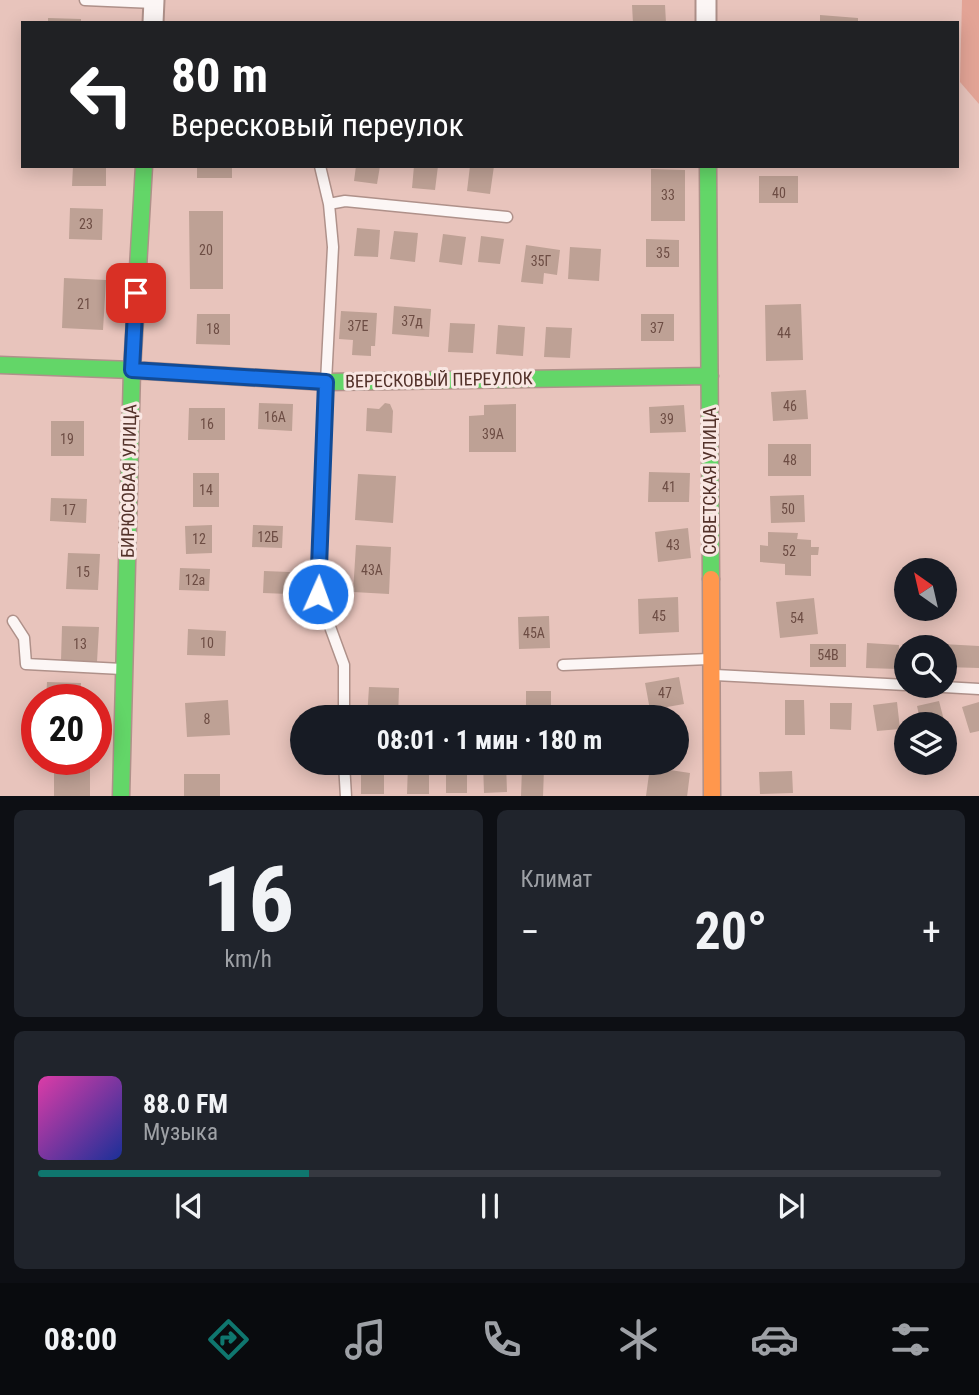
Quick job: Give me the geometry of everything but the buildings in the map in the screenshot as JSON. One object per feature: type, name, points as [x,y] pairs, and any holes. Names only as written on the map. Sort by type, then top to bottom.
[{"type":"street","points":[[706,0],[706,21]]},
{"type":"street","name":"БИРЮСОВАЯ УЛИЦА","points":[[121,796],[132,370],[144,168]]},
{"type":"street","name":"СОВЕТСКАЯ УЛИЦА","points":[[708,168],[712,796]]},
{"type":"street","name":"ВЕРЕСКОВЫЙ ПЕРЕУЛОК","points":[[0,365],[326,382],[710,376]]},
{"type":"lane","points":[[86,0],[154,9]]},
{"type":"lane","points":[[320,168],[329,204],[333,247],[318,594],[344,665],[344,705]]},
{"type":"lane","points":[[329,204],[345,201],[507,217]]},
{"type":"lane","points":[[13,621],[24,638],[26,664],[124,669]]},
{"type":"lane","points":[[563,665],[711,667],[894,684]]},
{"type":"lane","points":[[957,688],[979,689]]},
{"type":"lane","points":[[345,775],[346,796]]},
{"type":"shaded area","points":[[962,0],[979,0],[979,104],[960,82]]},
{"type":"traffic: fast","points":[[121,796],[132,370],[144,168]]},
{"type":"traffic: fast","points":[[708,168],[711,579]]},
{"type":"traffic: fast","points":[[0,365],[326,382],[710,376]]},
{"type":"traffic: slow","points":[[711,579],[712,796]]},
{"type":"route","points":[[136,293],[132,370],[326,382],[318,594]]}]
